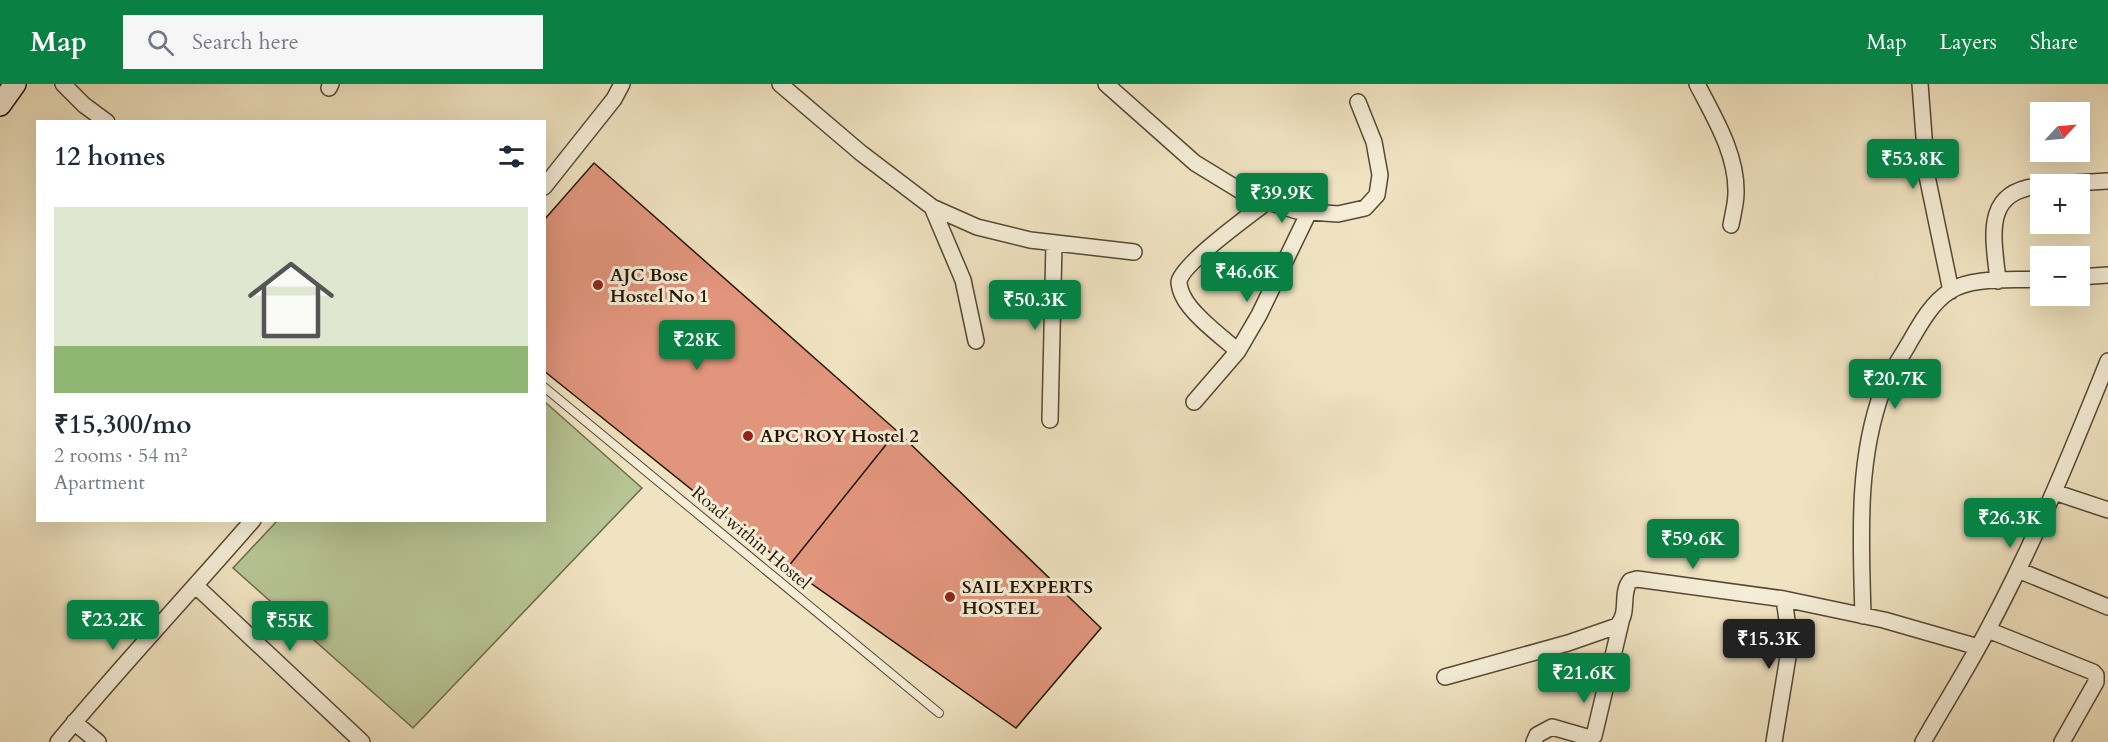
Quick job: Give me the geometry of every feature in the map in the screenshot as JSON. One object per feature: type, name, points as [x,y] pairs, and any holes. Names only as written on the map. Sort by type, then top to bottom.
[{"type":"street","points":[[0,105],[15,84]]},
{"type":"street","points":[[63,84],[84,105],[104,120]]},
{"type":"street","points":[[546,184],[614,99],[622,84]]},
{"type":"street","points":[[780,84],[861,153],[932,207],[977,227],[1030,240],[1134,252]]},
{"type":"street","points":[[1106,84],[1195,164],[1249,196],[1297,211],[1310,212],[1338,214],[1365,208],[1377,195],[1380,175],[1374,142],[1358,102]]},
{"type":"street","points":[[1697,84],[1723,136],[1734,168],[1736,193],[1731,225]]},
{"type":"street","points":[[1920,84],[1927,176],[1951,291]]},
{"type":"street","points":[[2090,182],[2108,181]]},
{"type":"street","points":[[1998,281],[1994,235],[1995,216],[2001,203],[2015,193],[2030,189]]},
{"type":"street","points":[[1238,351],[1199,316],[1183,296],[1179,282],[1185,271],[1220,238],[1267,202]]},
{"type":"street","points":[[932,207],[963,279],[976,341]]},
{"type":"street","points":[[1194,402],[1238,351],[1259,315],[1310,212]]},
{"type":"street","points":[[1050,420],[1054,243]]},
{"type":"street","points":[[2090,276],[2108,275]]},
{"type":"street","points":[[1863,616],[1861,532],[1866,453],[1883,388],[1932,308],[1951,291],[1974,282],[2030,279]]},
{"type":"street","points":[[1923,742],[1988,630],[2018,570],[2054,492],[2108,361]]},
{"type":"street","points":[[2054,492],[2108,510]]},
{"type":"street","points":[[58,742],[132,654],[196,586],[251,522]]},
{"type":"street","points":[[2018,570],[2108,607]]},
{"type":"street","points":[[1534,742],[1537,735],[1552,727],[1590,738],[1594,736],[1624,613],[1627,585],[1630,581],[1637,579],[1784,599],[1884,620],[1978,647]]},
{"type":"street","points":[[196,586],[362,742]]},
{"type":"street","points":[[1774,742],[1788,657],[1784,599]]},
{"type":"street","points":[[1445,677],[1568,643],[1617,626],[1621,622]]},
{"type":"street","points":[[1988,630],[2096,675],[2097,682],[2061,742]]},
{"type":"street","points":[[74,722],[98,742]]},
{"type":"lane","name":"Road within Hostel","points":[[546,389],[939,713]]},
{"type":"green space","points":[[546,403],[642,488],[413,728],[233,568],[276,522],[546,522]]},
{"type":"building","points":[[594,163],[897,431],[788,567],[546,373],[546,218]]},
{"type":"building","name":"SAIL EXPERTS HOSTEL","points":[[897,431],[1101,628],[1016,728],[788,567]]},
{"type":"place","name":"AJC Bose Hostel No 1","points":[[598,285]]},
{"type":"place","name":"APC ROY Hostel 2","points":[[748,436]]},
{"type":"place","name":"SAIL EXPERTS HOSTEL","points":[[950,597]]}]
